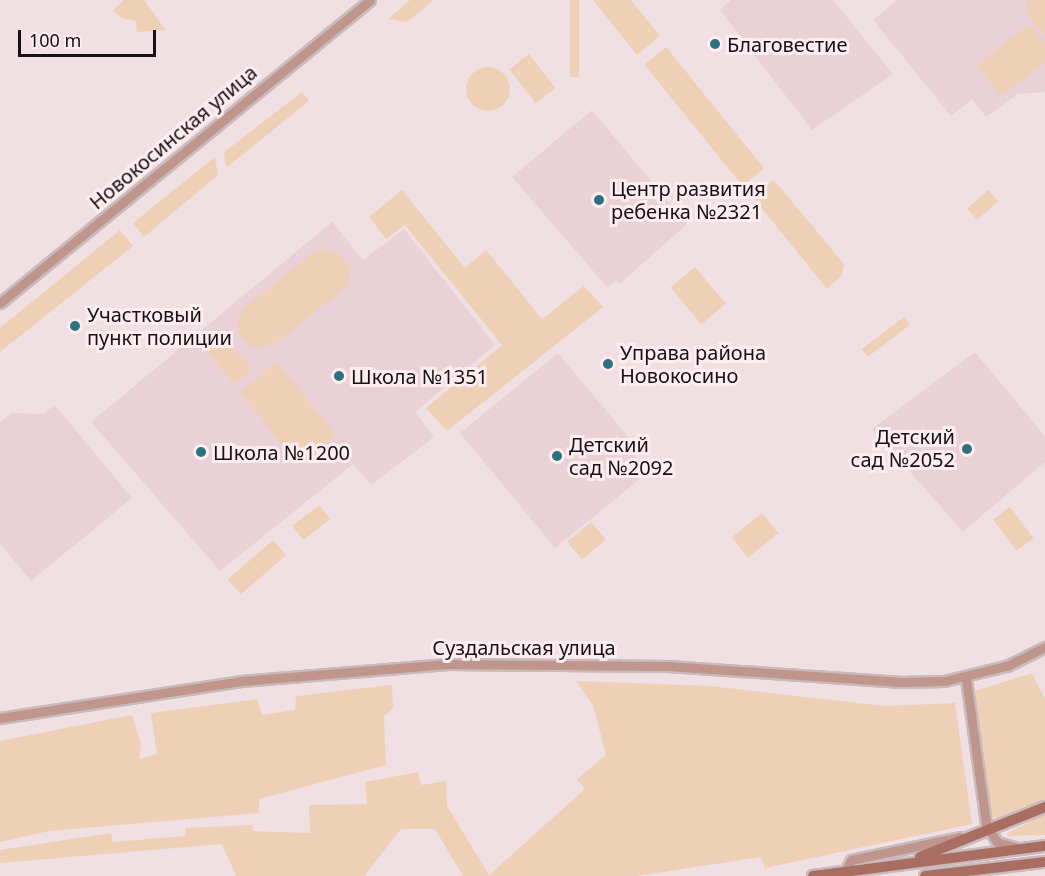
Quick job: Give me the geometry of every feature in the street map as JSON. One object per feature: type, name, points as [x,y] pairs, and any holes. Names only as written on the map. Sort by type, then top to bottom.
[{"type":"main road","points":[[893,865],[989,831],[1045,807]]},
{"type":"main road","points":[[813,876],[844,874],[893,865],[1045,846]]},
{"type":"main road","points":[[925,876],[1045,862]]},
{"type":"street","name":"Новокосинская улица","points":[[0,303],[370,0]]},
{"type":"street","name":"Суздальская улица","points":[[0,718],[253,679],[447,664],[708,667],[903,682],[966,679],[1009,665],[1045,647]]},
{"type":"street","points":[[966,679],[983,813],[989,831],[997,842],[1018,848]]},
{"type":"street","points":[[844,874],[851,860],[989,831]]},
{"type":"shaded area","points":[[124,0],[144,0],[166,30],[137,32],[136,21],[121,18],[113,10]]},
{"type":"shaded area","points":[[410,0],[434,0],[407,22],[388,19]]},
{"type":"shaded area","points":[[570,0],[579,0],[579,77],[570,77]]},
{"type":"shaded area","points":[[593,0],[631,0],[660,36],[637,55]]},
{"type":"shaded area","points":[[731,0],[833,0],[893,74],[812,130],[720,10]]},
{"type":"shaded area","points":[[897,0],[1045,0],[1045,92],[1018,94],[986,117],[972,99],[951,116],[873,20]]},
{"type":"shaded area","points":[[1026,0],[1045,0],[1045,36],[1028,14]]},
{"type":"shaded area","points":[[1030,24],[1045,43],[1045,63],[1001,96],[977,65]]},
{"type":"shaded area","points":[[666,47],[764,168],[742,186],[644,65]]},
{"type":"shaded area","points":[[529,54],[555,88],[536,103],[509,69]]},
{"type":"shaded area","points":[[488,67],[503,74],[510,89],[503,104],[488,111],[473,104],[466,89],[473,74]]},
{"type":"shaded area","points":[[302,92],[309,101],[226,168],[224,152]]},
{"type":"shaded area","name":"Центр развития ребенка №2321","points":[[592,110],[687,224],[620,284],[616,281],[607,287],[512,177]]},
{"type":"shaded area","points":[[215,157],[218,175],[144,237],[133,223]]},
{"type":"shaded area","points":[[774,180],[844,264],[842,275],[827,289],[752,196]]},
{"type":"shaded area","points":[[402,190],[465,268],[486,250],[542,319],[584,286],[603,307],[447,431],[426,408],[502,345],[405,225],[386,239],[369,217]]},
{"type":"shaded area","points":[[988,190],[998,201],[977,220],[967,209]]},
{"type":"shaded area","name":"Школа №1351","points":[[332,222],[363,260],[404,229],[495,345],[415,412],[434,437],[371,485],[353,464],[220,571],[91,422]]},
{"type":"shaded area","points":[[120,230],[133,246],[0,352],[0,328]]},
{"type":"shaded area","points":[[325,249],[338,253],[348,264],[350,276],[345,288],[276,343],[261,348],[250,346],[239,334],[237,322],[242,310],[314,252]]},
{"type":"shaded area","points":[[695,267],[726,304],[701,324],[670,288]]},
{"type":"shaded area","points":[[904,317],[910,325],[868,357],[862,349]]},
{"type":"shaded area","points":[[215,329],[249,365],[249,372],[237,382],[232,382],[202,345]]},
{"type":"shaded area","name":"Детский сад №2052","points":[[975,352],[1045,436],[1045,462],[963,532],[872,429]]},
{"type":"shaded area","name":"Детский сад №2092","points":[[558,353],[635,445],[630,449],[640,462],[632,469],[640,479],[555,548],[460,433]]},
{"type":"shaded area","points":[[277,362],[336,435],[299,465],[240,392]]},
{"type":"shaded area","points":[[55,405],[132,498],[31,581],[0,544],[0,422],[11,413],[43,414]]},
{"type":"shaded area","points":[[319,505],[330,519],[303,540],[292,526]]},
{"type":"shaded area","points":[[1010,507],[1033,538],[1017,551],[993,520]]},
{"type":"shaded area","points":[[762,513],[778,533],[748,558],[732,538]]},
{"type":"shaded area","points":[[591,522],[606,540],[582,560],[567,542]]},
{"type":"shaded area","points":[[273,540],[286,555],[241,594],[228,579]]},
{"type":"shaded area","points":[[1032,673],[1045,699],[1045,801],[1002,818],[994,818],[987,810],[972,697],[975,691]]},
{"type":"shaded area","points":[[576,681],[711,686],[884,706],[955,703],[972,824],[765,868],[761,857],[637,876],[463,876],[435,829],[401,829],[364,876],[236,876],[222,844],[0,863],[0,850],[111,833],[113,842],[185,836],[186,828],[252,825],[254,831],[310,833],[309,805],[367,804],[365,782],[418,772],[421,785],[446,781],[447,806],[489,875],[585,789],[577,779],[606,755],[593,705]]},
{"type":"shaded area","points":[[392,685],[393,708],[384,716],[386,765],[259,799],[259,813],[49,831],[0,842],[0,741],[132,715],[141,744],[139,759],[157,754],[151,713],[257,699],[262,715],[295,710],[296,696]]},
{"type":"shaded area","points":[[1045,814],[1045,835],[1008,836],[1007,833]]},
{"type":"place","name":"Благовестие","points":[[715,44]]},
{"type":"place","name":"Центр развития ребенка №2321","points":[[599,200]]},
{"type":"place","name":"Участковый пункт полиции","points":[[75,326]]},
{"type":"place","name":"Управа района Новокосино","points":[[608,364]]},
{"type":"place","name":"Школа №1351","points":[[339,376]]},
{"type":"place","name":"Детский сад №2052","points":[[967,449]]},
{"type":"place","name":"Школа №1200","points":[[201,452]]},
{"type":"place","name":"Детский сад №2092","points":[[557,456]]}]
